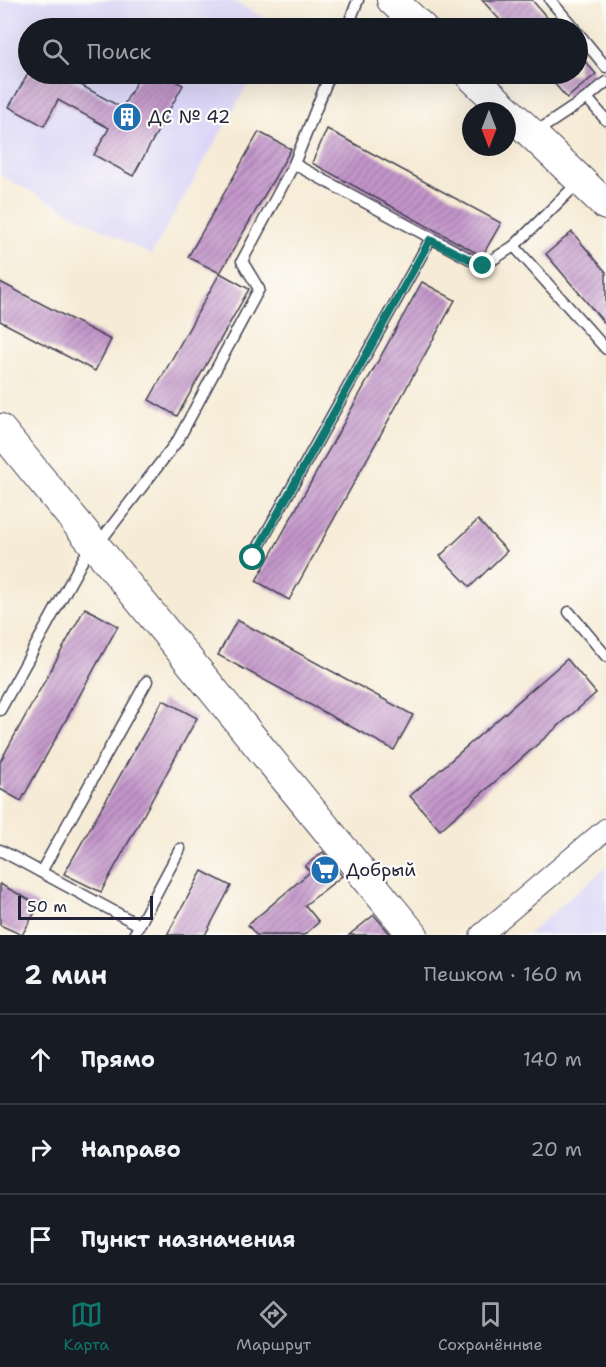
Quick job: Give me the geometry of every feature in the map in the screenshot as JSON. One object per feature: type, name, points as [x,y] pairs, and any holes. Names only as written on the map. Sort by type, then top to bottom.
[{"type":"street","points":[[392,0],[411,18]]},
{"type":"street","points":[[479,84],[606,205]]},
{"type":"street","points":[[0,429],[413,935]]},
{"type":"street","points":[[481,935],[606,829]]},
{"type":"lane","points":[[351,18],[358,0]]},
{"type":"lane","points":[[550,0],[565,18]]},
{"type":"lane","points":[[588,45],[606,67]]},
{"type":"lane","points":[[533,135],[606,82]]},
{"type":"lane","points":[[0,710],[94,544],[178,440],[259,289],[242,261],[294,164],[326,84]]},
{"type":"lane","points":[[586,98],[606,120]]},
{"type":"lane","points":[[294,164],[430,240],[483,266],[514,246],[581,181]]},
{"type":"lane","points":[[253,558],[430,240]]},
{"type":"lane","points":[[514,246],[606,349]]},
{"type":"lane","points":[[569,612],[606,656]]},
{"type":"lane","points":[[40,872],[147,681]]},
{"type":"lane","points":[[0,850],[137,930],[180,849]]},
{"type":"shaded area","points":[[0,0],[231,0],[265,18],[18,18],[18,84],[248,84],[151,255],[0,175]]},
{"type":"shaded area","points":[[606,867],[606,935],[527,935]]},
{"type":"building","points":[[482,0],[532,0],[547,18],[498,18]]},
{"type":"building","points":[[588,65],[596,74],[588,81]]},
{"type":"building","name":"ДС № 42","points":[[22,84],[79,84],[122,108],[135,84],[183,85],[133,176],[94,155],[109,128],[58,100],[44,126],[9,107]]},
{"type":"building","points":[[555,84],[584,84],[567,98]]},
{"type":"building","points":[[327,129],[501,223],[482,256],[312,163]]},
{"type":"building","points":[[259,132],[291,149],[220,273],[188,257]]},
{"type":"building","points":[[572,232],[606,272],[606,325],[546,254]]},
{"type":"building","points":[[220,273],[249,289],[177,416],[149,400]]},
{"type":"building","points":[[0,282],[111,340],[95,371],[0,321]]},
{"type":"building","points":[[422,282],[455,300],[289,600],[256,581]]},
{"type":"building","points":[[478,520],[507,551],[470,587],[440,556]]},
{"type":"building","points":[[85,608],[118,626],[21,801],[0,789],[0,762]]},
{"type":"building","points":[[237,620],[413,715],[394,750],[218,655]]},
{"type":"building","points":[[567,659],[596,693],[440,830],[410,796]]},
{"type":"building","points":[[163,700],[197,718],[101,892],[64,874]]},
{"type":"building","points":[[323,852],[342,876],[305,905],[319,922],[304,935],[256,935],[248,925],[310,872],[305,866]]},
{"type":"building","points":[[202,871],[231,886],[205,935],[167,935]]},
{"type":"building","points":[[0,884],[39,905],[22,935],[0,925]]},
{"type":"building","points":[[374,915],[391,935],[349,935]]},
{"type":"place","name":"ДС № 42","points":[[127,117]]},
{"type":"place","name":"Добрый","points":[[325,870]]},
{"type":"route","points":[[253,558],[430,240],[483,266]]}]
